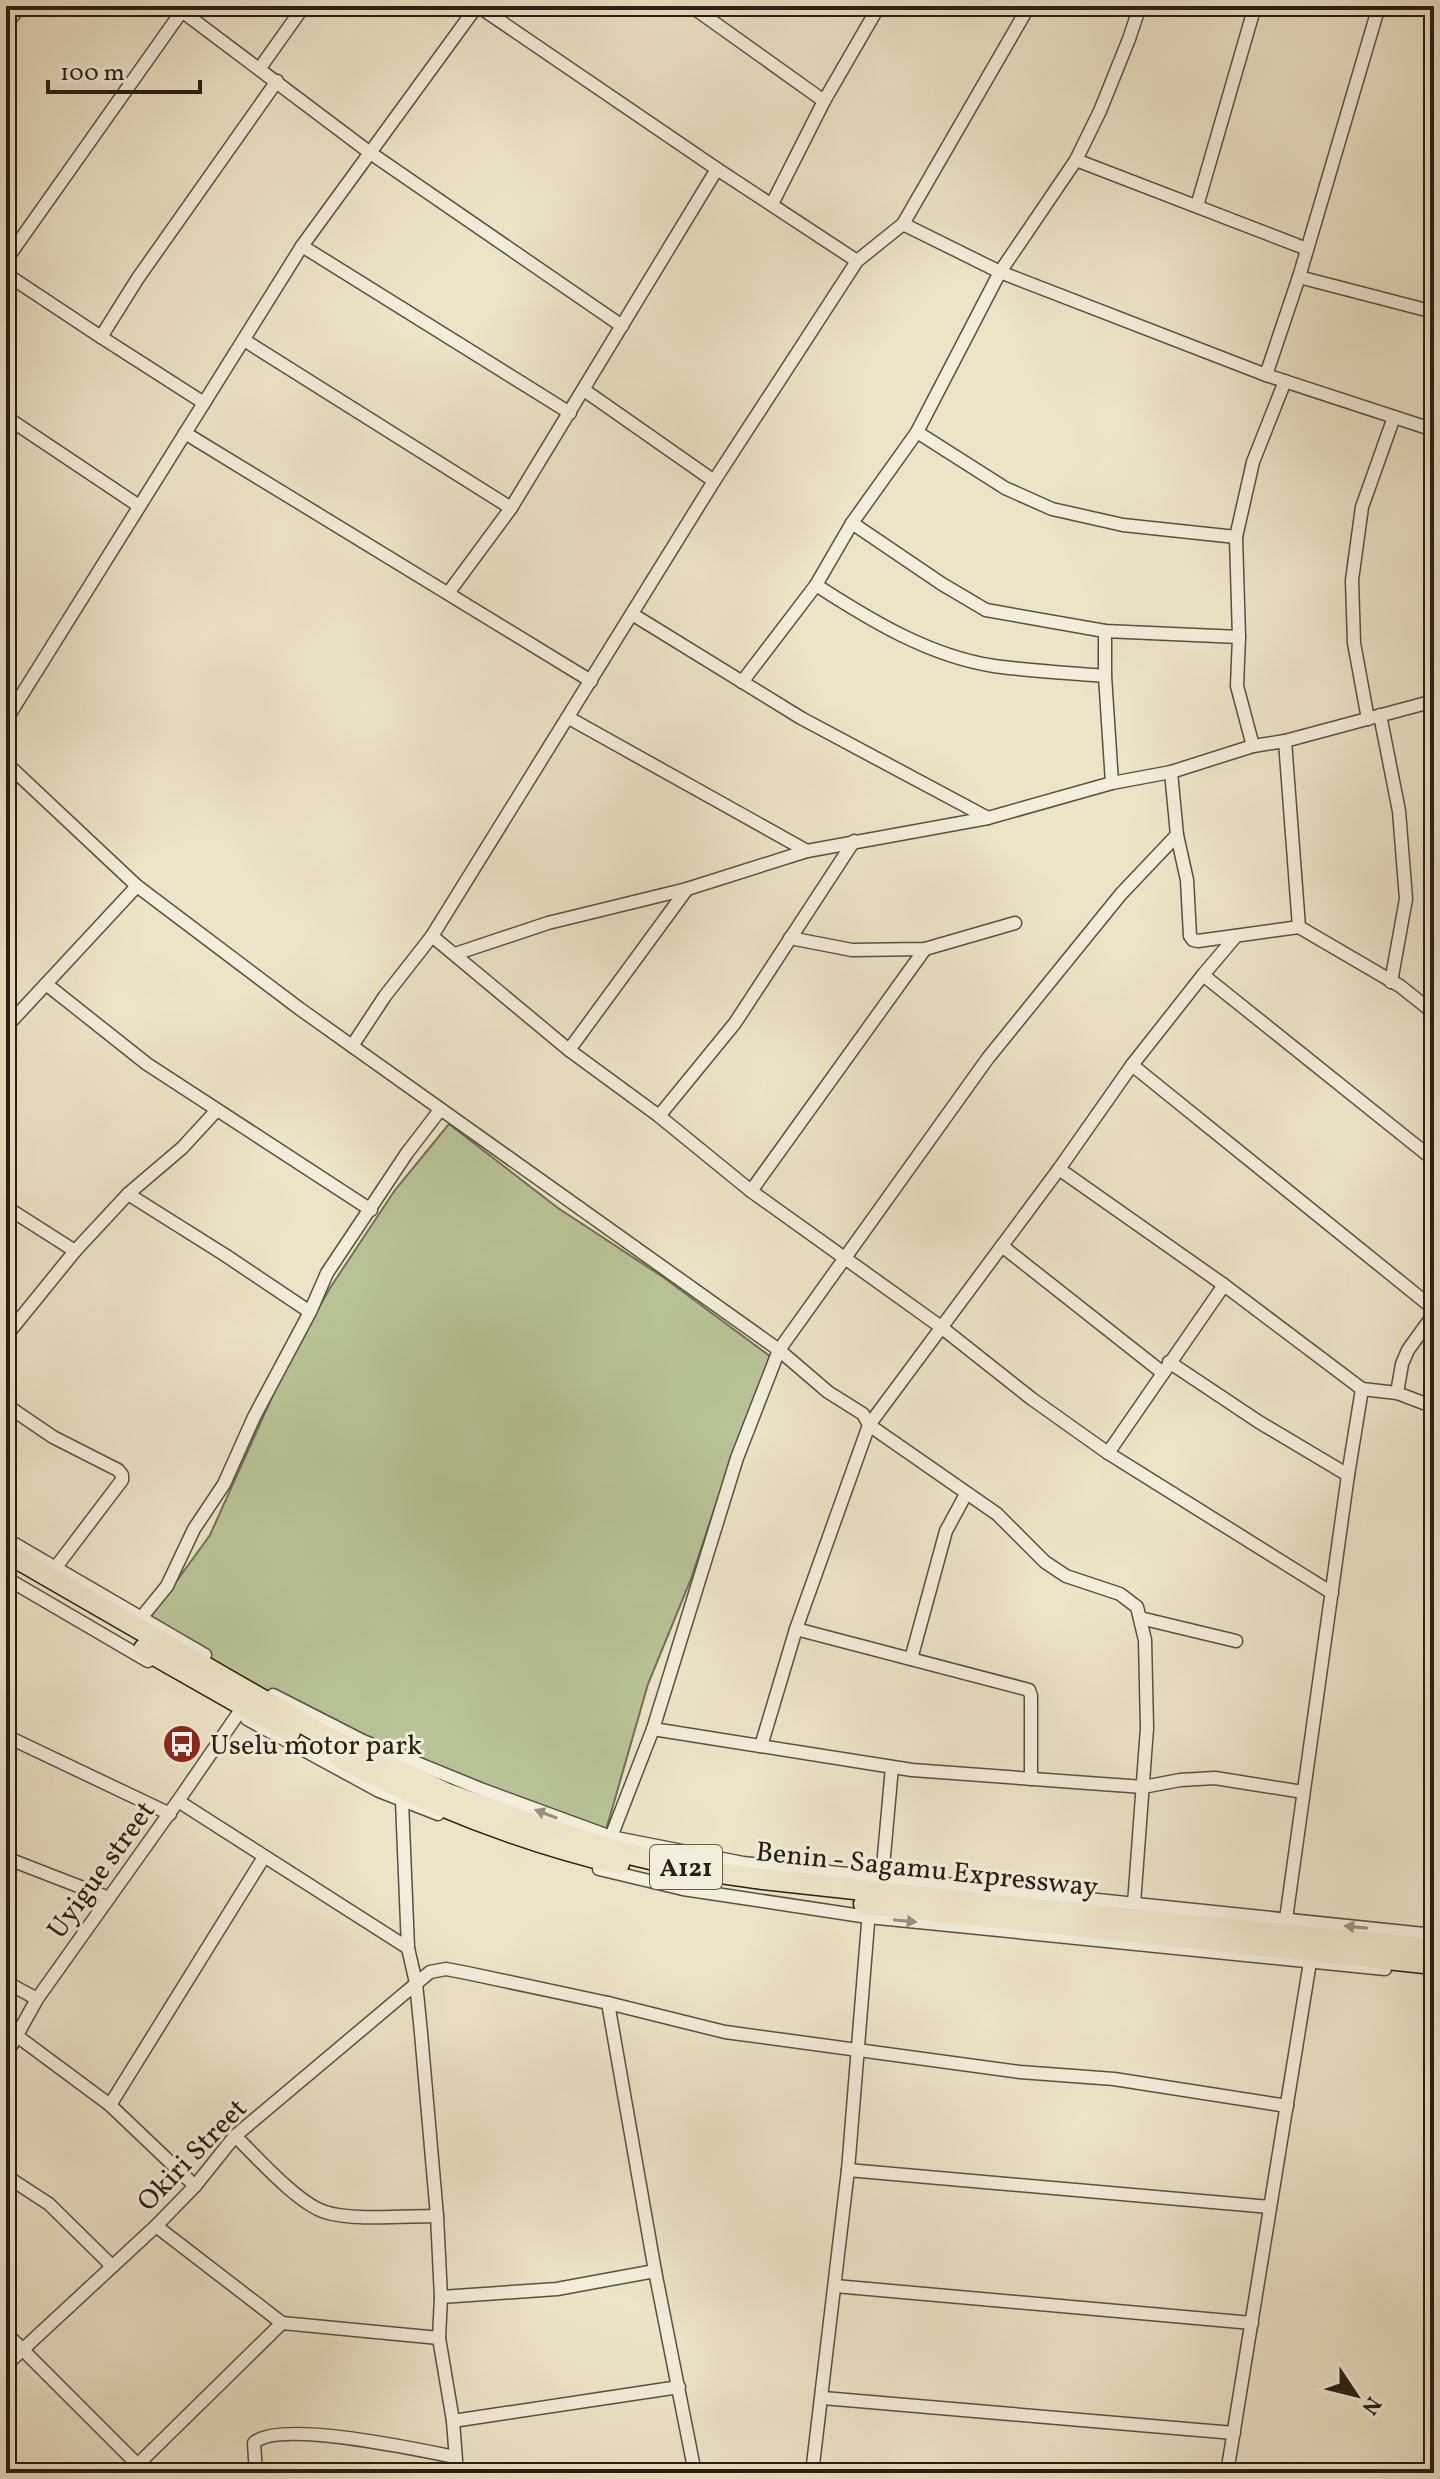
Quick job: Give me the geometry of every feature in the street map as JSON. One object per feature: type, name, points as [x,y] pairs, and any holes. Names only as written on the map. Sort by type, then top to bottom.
[{"type":"highway","name":"Benin - Sagamu Expressway","points":[[6,1552],[325,1736],[448,1794],[625,1853],[761,1885],[1434,1949]]},
{"type":"highway","name":"A121","points":[[6,1568],[370,1774],[459,1813],[535,1841],[599,1859],[666,1875],[761,1885],[869,1911],[1434,1964]]},
{"type":"street","points":[[6,24],[21,6]]},
{"type":"street","points":[[260,68],[304,6]]},
{"type":"street","points":[[6,720],[302,246],[477,6],[857,261]]},
{"type":"street","points":[[691,6],[824,101]]},
{"type":"street","points":[[772,204],[824,101],[879,6]]},
{"type":"street","points":[[352,1046],[385,996],[432,936],[714,481],[857,261],[903,224],[1029,6]]},
{"type":"street","points":[[742,682],[816,585],[852,523],[917,432],[1000,272],[1076,160],[1112,83],[1140,6]]},
{"type":"street","points":[[1197,206],[1255,6]]},
{"type":"street","points":[[1266,375],[1299,277],[1379,6]]},
{"type":"street","points":[[6,260],[178,9],[369,152],[622,326]]},
{"type":"street","points":[[101,337],[138,278],[277,81]]},
{"type":"street","points":[[1076,160],[1307,249]]},
{"type":"street","points":[[449,592],[511,508],[717,169]]},
{"type":"street","points":[[903,224],[1000,272],[1266,375],[1434,430]]},
{"type":"street","points":[[302,246],[570,413]]},
{"type":"street","points":[[6,274],[204,403]]},
{"type":"street","points":[[1299,277],[1434,312]]},
{"type":"street","points":[[244,340],[511,508]]},
{"type":"street","points":[[1253,746],[1237,686],[1236,537],[1253,462],[1285,381]]},
{"type":"street","points":[[584,390],[714,481]]},
{"type":"street","points":[[1391,982],[1406,899],[1399,811],[1354,643],[1352,580],[1362,507],[1394,417]]},
{"type":"street","points":[[8,423],[139,506]]},
{"type":"street","points":[[917,432],[1005,488],[1052,509],[1123,525],[1236,537]]},
{"type":"street","points":[[185,433],[591,681]]},
{"type":"street","points":[[852,523],[986,610],[1105,631],[1239,637]]},
{"type":"street","points":[[816,585],[873,622],[936,650],[992,666],[1105,676]]},
{"type":"street","points":[[632,614],[801,718],[988,818]]},
{"type":"street","points":[[1105,631],[1112,783]]},
{"type":"street","points":[[455,954],[548,923],[687,889],[807,851],[988,818],[1112,783],[1171,772],[1253,746],[1285,741],[1434,701]]},
{"type":"street","points":[[569,718],[807,851]]},
{"type":"street","points":[[1285,741],[1299,927]]},
{"type":"street","points":[[6,763],[137,886],[440,1110],[779,1350],[828,1392],[863,1414],[869,1425],[997,1514],[1045,1562],[1066,1576],[1120,1594],[1137,1607],[1145,1640],[1147,1728],[1134,1904]]},
{"type":"street","points":[[1171,772],[1177,835],[1187,880],[1190,936],[1193,940],[1299,927],[1391,982],[1434,1013]]},
{"type":"street","points":[[611,1837],[653,1729],[737,1458],[779,1350],[988,1058],[1121,894],[1177,835]]},
{"type":"street","points":[[659,1116],[735,1023],[854,841]]},
{"type":"street","points":[[6,1027],[137,886]]},
{"type":"street","points":[[569,1050],[687,889]]},
{"type":"street","points":[[790,938],[852,950],[925,949],[1015,923]]},
{"type":"street","points":[[432,936],[569,1050],[659,1116],[751,1191],[941,1327],[1032,1399],[1108,1453],[1332,1593]]},
{"type":"street","points":[[761,1746],[796,1629],[869,1425],[1059,1169],[1132,1065],[1236,936]]},
{"type":"street","points":[[751,1191],[925,949]]},
{"type":"street","points":[[1203,975],[1434,1160]]},
{"type":"street","points":[[46,984],[147,1064],[371,1210]]},
{"type":"street","points":[[1132,1065],[1434,1311],[1408,1350],[1397,1393]]},
{"type":"street","points":[[6,1336],[75,1251],[128,1194],[182,1148],[217,1110]]},
{"type":"street","points":[[141,1618],[167,1586],[194,1529],[224,1484],[254,1417],[310,1312],[327,1273],[407,1153],[440,1110]]},
{"type":"street","points":[[1059,1169],[1224,1285],[1362,1389],[1397,1393],[1434,1407]]},
{"type":"street","points":[[128,1194],[310,1312]]},
{"type":"street","points":[[6,1207],[75,1251]]},
{"type":"street","points":[[1002,1246],[1166,1368],[1348,1475]]},
{"type":"street","points":[[1108,1453],[1224,1285]]},
{"type":"street","points":[[1286,1919],[1362,1389]]},
{"type":"street","points":[[6,1405],[53,1437],[118,1470],[122,1475],[122,1480],[56,1567]]},
{"type":"street","points":[[911,1659],[946,1531],[966,1494]]},
{"type":"street","points":[[6,1539],[268,1693],[363,1741],[611,1837],[743,1863],[1434,1935]]},
{"type":"street","points":[[6,1578],[238,1714],[379,1791],[541,1853],[709,1894],[1434,1974]]},
{"type":"street","points":[[1140,1618],[1236,1641]]},
{"type":"street","points":[[796,1629],[1029,1690],[1031,1779]]},
{"type":"street","name":"Uyigue street","points":[[6,2055],[37,1999],[238,1714]]},
{"type":"street","points":[[653,1729],[892,1767],[1143,1787],[1215,1778],[1303,1792]]},
{"type":"street","points":[[6,1736],[170,1814]]},
{"type":"street","points":[[882,1878],[892,1767]]},
{"type":"street","points":[[178,1801],[408,1948]]},
{"type":"street","points":[[402,1801],[408,1948],[416,1983],[437,2216],[441,2297],[439,2338],[453,2421],[457,2473]]},
{"type":"street","points":[[110,2105],[264,1857]]},
{"type":"street","points":[[6,1858],[109,1898]]},
{"type":"street","points":[[812,2473],[848,2170],[869,1911]]},
{"type":"street","points":[[1227,2473],[1310,1962]]},
{"type":"street","points":[[416,1983],[430,1972],[446,1969],[608,2003],[725,2032],[1020,2072],[1114,2079],[1287,2106]]},
{"type":"street","points":[[6,1982],[37,1999]]},
{"type":"street","name":"Okiri Street","points":[[6,2365],[156,2226],[195,2186],[235,2136],[416,1983]]},
{"type":"street","points":[[608,2003],[655,2271],[695,2473]]},
{"type":"street","points":[[17,2036],[110,2105],[195,2186]]},
{"type":"street","points":[[235,2136],[300,2198],[323,2212],[437,2216]]},
{"type":"street","points":[[848,2170],[1270,2207]]},
{"type":"street","points":[[6,2176],[49,2204],[112,2266]]},
{"type":"street","points":[[156,2226],[282,2323],[439,2338]]},
{"type":"street","points":[[441,2297],[557,2289],[655,2271]]},
{"type":"street","points":[[835,2286],[1252,2323]]},
{"type":"street","points":[[6,2333],[133,2469],[282,2323]]},
{"type":"street","points":[[453,2421],[679,2387]]},
{"type":"street","points":[[823,2398],[1234,2433]]},
{"type":"street","points":[[256,2473],[254,2443],[262,2437],[308,2434],[369,2440],[455,2457]]},
{"type":"green space","points":[[449,1124],[558,1208],[663,1277],[771,1357],[726,1474],[691,1579],[648,1684],[604,1837],[458,1788],[281,1708],[144,1626],[210,1535],[287,1364],[330,1288],[395,1190]]},
{"type":"place","name":"Uselu motor park","points":[[182,1744]]}]
